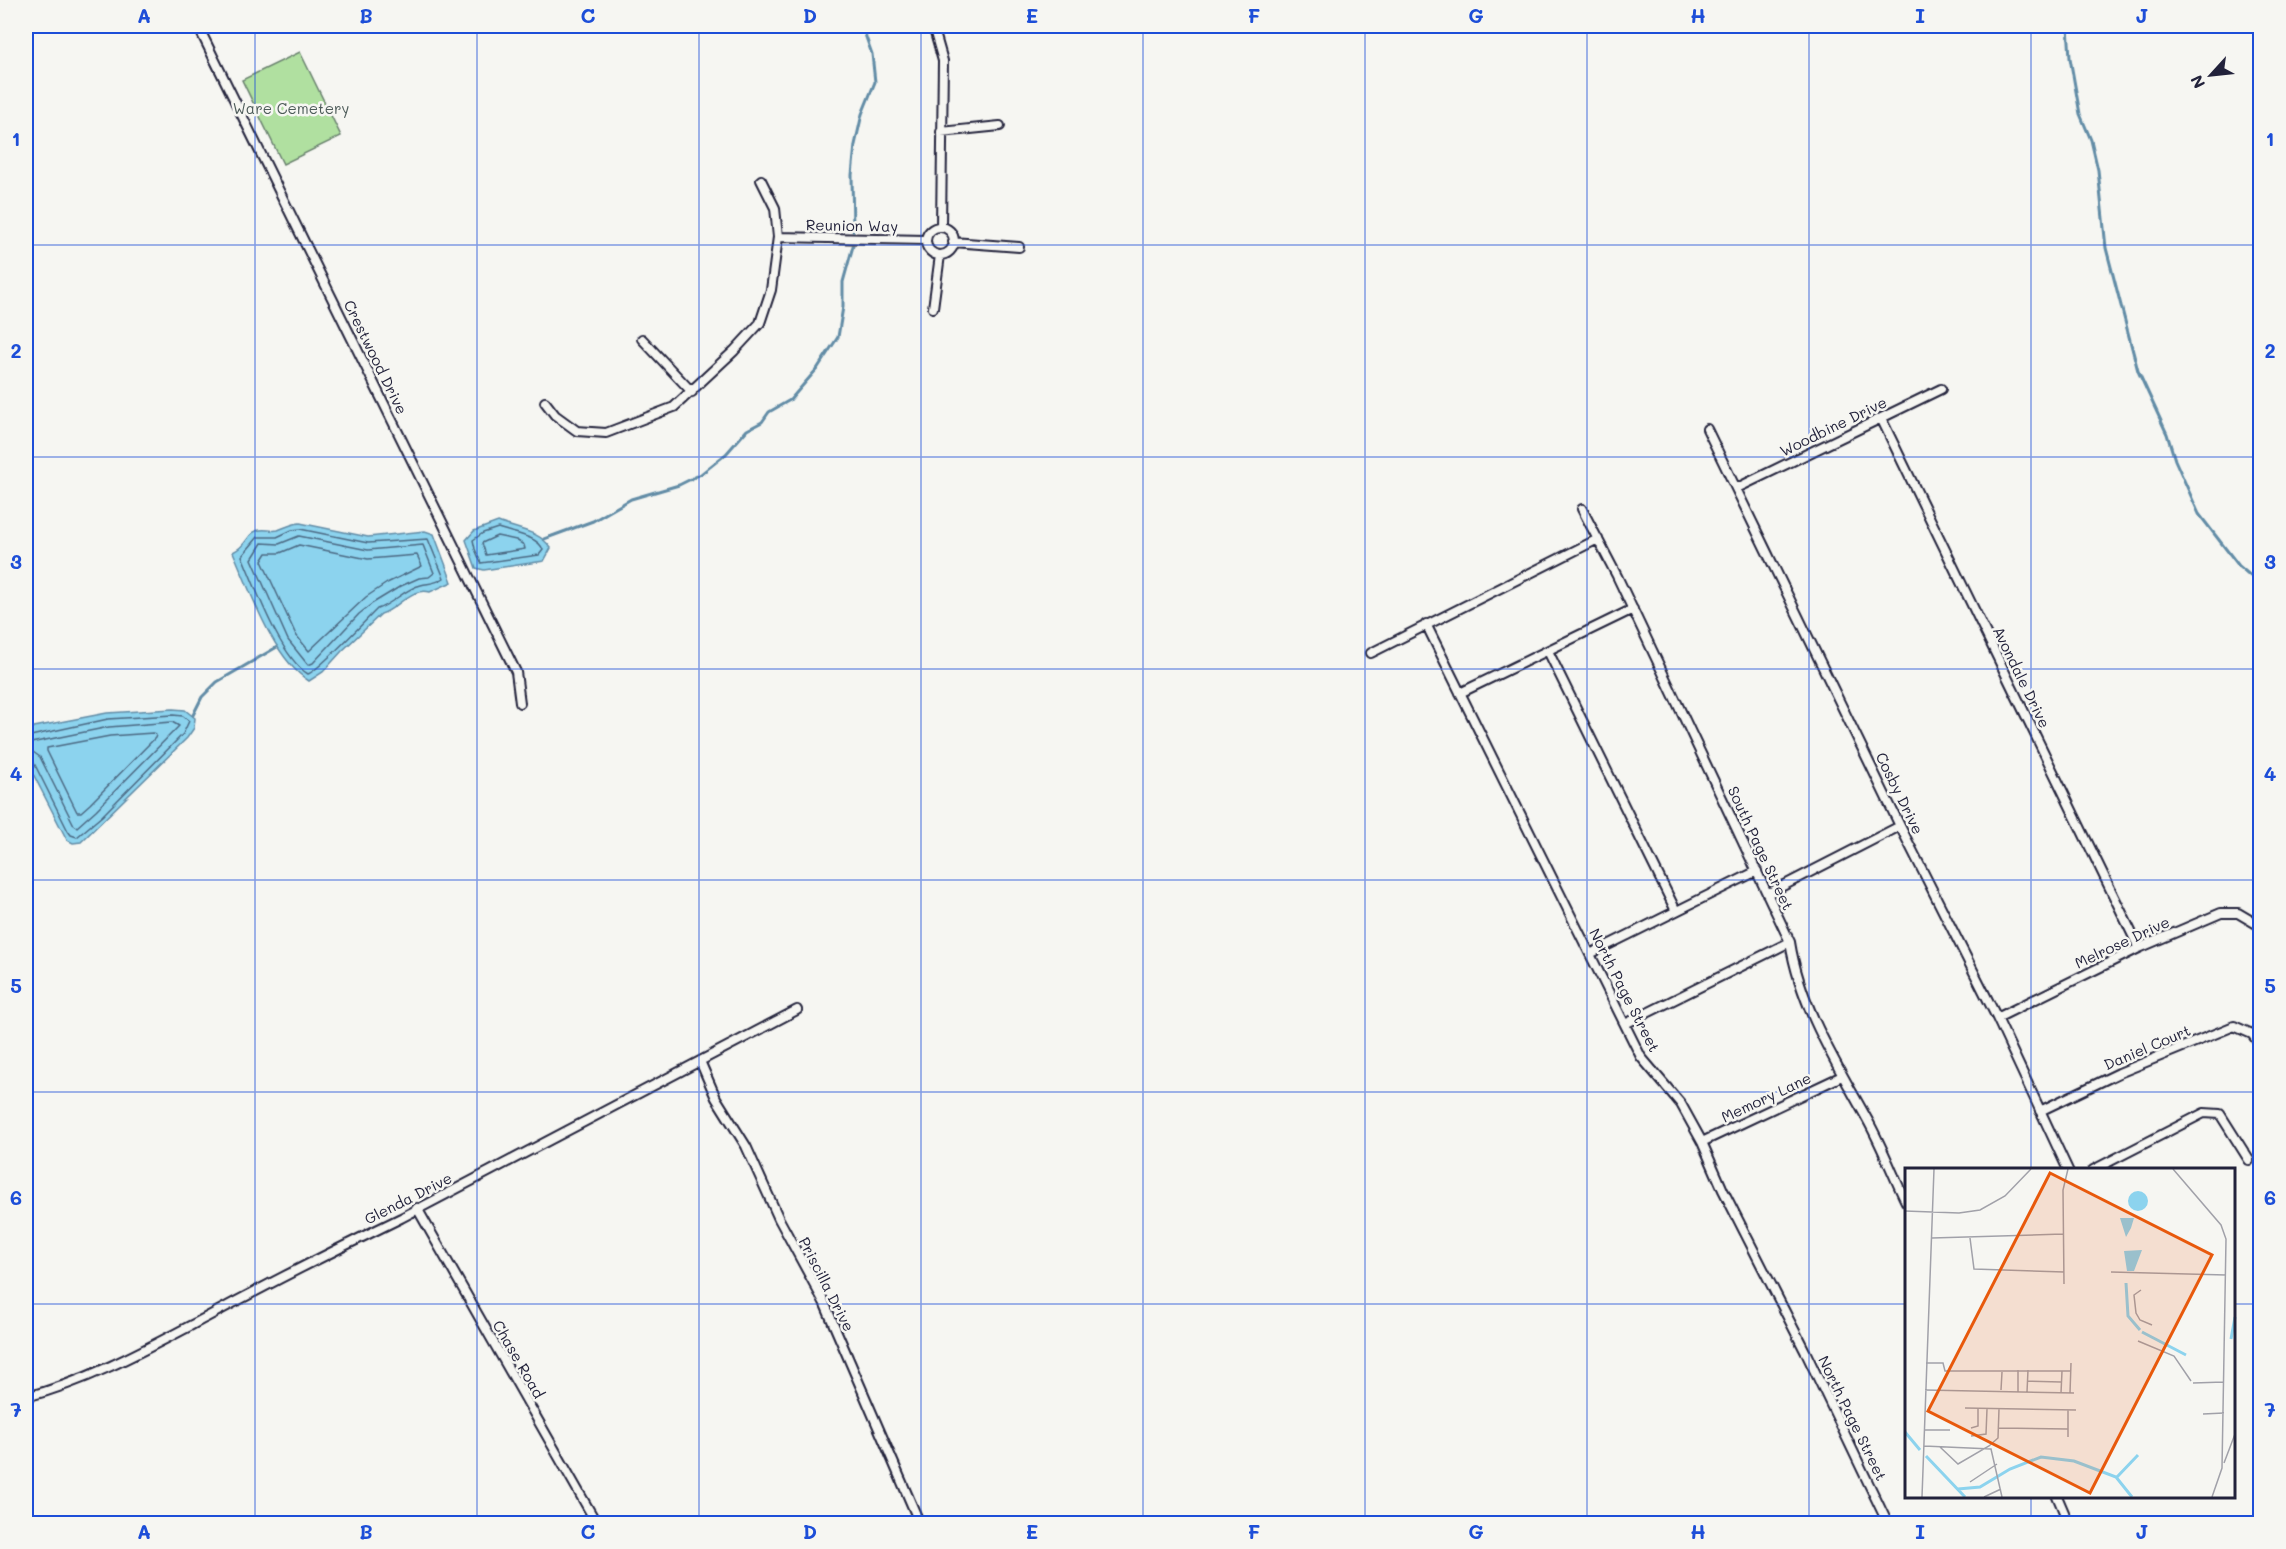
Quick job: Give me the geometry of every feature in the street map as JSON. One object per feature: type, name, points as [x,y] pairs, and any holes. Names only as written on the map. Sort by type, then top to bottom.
[{"type":"street","name":"Crestwood Drive","points":[[198,26],[513,665],[520,703]]},
{"type":"street","points":[[933,26],[942,61],[941,227]]},
{"type":"street","points":[[941,132],[999,126]]},
{"type":"street","points":[[545,402],[555,415],[577,431],[606,433],[674,407],[734,351],[760,322],[771,290],[778,237],[775,208],[761,180]]},
{"type":"street","points":[[941,227],[949,231],[953,242],[949,251],[940,255],[928,249],[926,240],[933,229],[941,227]]},
{"type":"street","name":"Reunion Way","points":[[778,237],[926,240]]},
{"type":"street","points":[[953,242],[1019,247]]},
{"type":"street","points":[[933,308],[940,255]]},
{"type":"street","points":[[642,339],[692,392]]},
{"type":"street","name":"Woodbine Drive","points":[[1737,488],[1941,389]]},
{"type":"street","name":"Avondale Drive","points":[[1881,418],[2139,948]]},
{"type":"street","name":"Cosby Drive","points":[[1707,429],[1900,826],[1997,1018],[2067,1168]]},
{"type":"street","name":"South Page Street","points":[[1582,508],[1633,609],[1790,942],[1794,967],[1811,1013],[1842,1076],[1868,1121],[1905,1200]]},
{"type":"street","points":[[1371,653],[1598,539]]},
{"type":"street","points":[[1460,693],[1633,609]]},
{"type":"street","name":"North Page Street","points":[[1426,624],[1641,1057],[1681,1104],[1702,1142],[1723,1190],[1806,1353],[1888,1524]]},
{"type":"street","points":[[1548,651],[1676,911]]},
{"type":"street","points":[[1767,894],[1900,826]]},
{"type":"street","points":[[1590,954],[1757,871]]},
{"type":"street","name":"Melrose Drive","points":[[1997,1018],[2139,948],[2221,913],[2238,913],[2260,926]]},
{"type":"street","points":[[1625,1024],[1790,942]]},
{"type":"street","name":"Glenda Drive","points":[[26,1397],[82,1378],[153,1345],[796,1010]]},
{"type":"street","name":"Daniel Court","points":[[2040,1111],[2119,1072],[2234,1026],[2252,1034],[2260,1045]]},
{"type":"street","name":"Priscilla Drive","points":[[700,1061],[716,1098],[746,1146],[779,1219],[824,1302],[920,1524]]},
{"type":"street","name":"Memory Lane","points":[[1702,1142],[1842,1076]]},
{"type":"street","points":[[2097,1168],[2204,1113],[2220,1114],[2249,1160]]},
{"type":"street","name":"Chase Road","points":[[417,1208],[597,1524]]},
{"type":"street","points":[[2058,1498],[2069,1524]]},
{"type":"green space","name":"Ware Cemetery","points":[[300,52],[341,136],[283,164],[242,80]]},
{"type":"water","points":[[498,522],[527,531],[546,542],[551,548],[544,561],[484,570],[476,568],[466,540],[474,531]]},
{"type":"water","points":[[300,523],[368,537],[425,531],[434,534],[452,582],[430,592],[416,593],[381,614],[323,672],[309,681],[296,671],[274,641],[233,552],[257,531],[278,530]]},
{"type":"water","points":[[185,710],[195,718],[194,728],[187,738],[81,842],[73,843],[67,840],[26,760],[26,732],[34,727],[107,713]]},
{"type":"waterway","points":[[853,231],[852,175],[855,145],[862,114],[875,82],[872,54],[862,26]]},
{"type":"waterway","points":[[2068,26],[2070,58],[2080,114],[2091,140],[2098,170],[2106,248],[2138,371],[2167,434],[2175,460],[2199,514],[2239,566],[2260,584]]},
{"type":"waterway","points":[[544,539],[593,521],[631,499],[679,485],[701,474],[726,454],[747,430],[762,422],[769,412],[790,400],[817,369],[838,337],[843,307],[843,282],[853,246]]},
{"type":"waterway","points":[[193,715],[202,697],[217,682],[277,647]]}]
